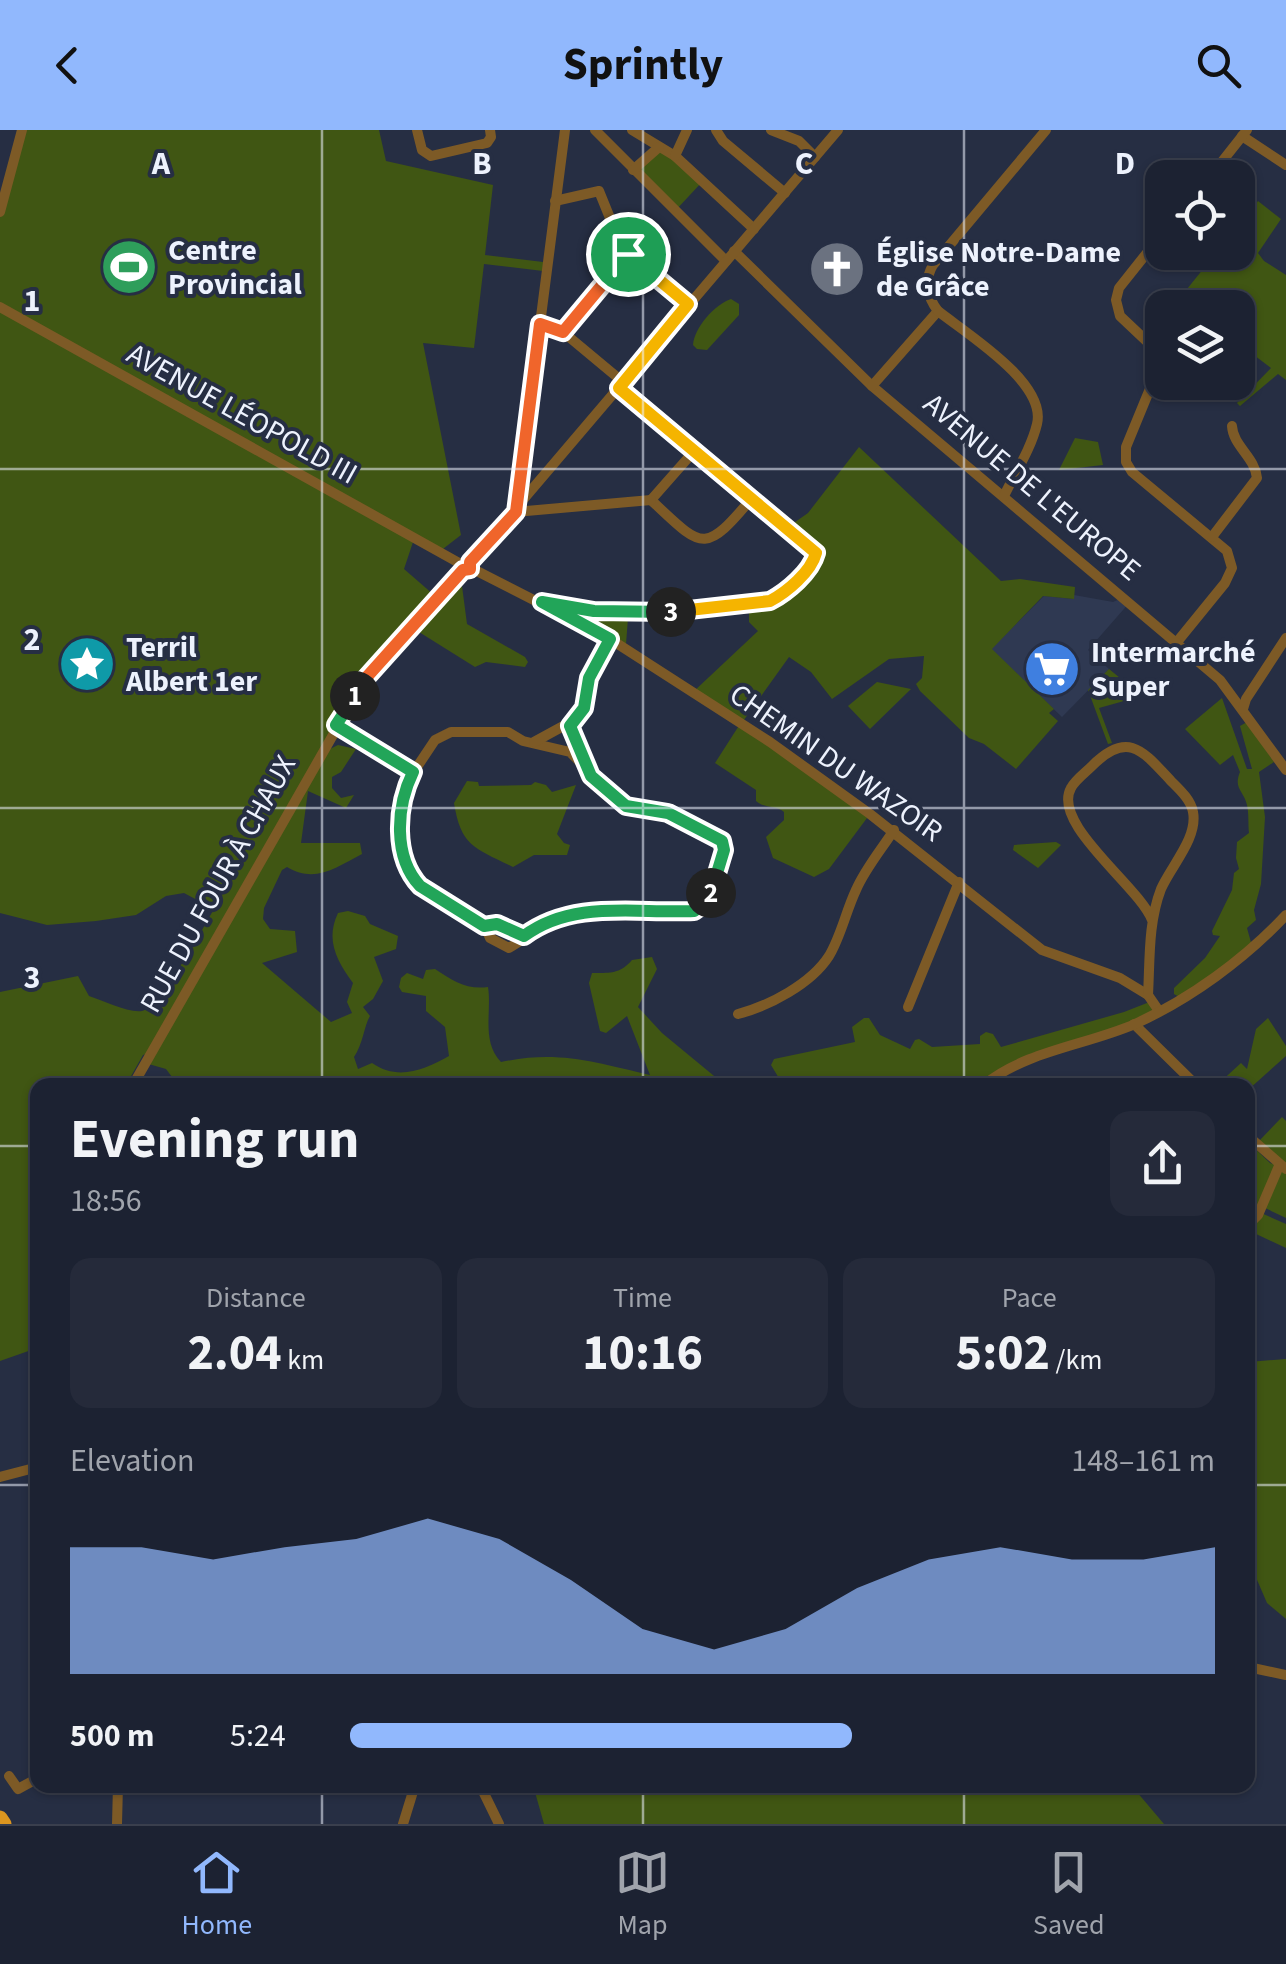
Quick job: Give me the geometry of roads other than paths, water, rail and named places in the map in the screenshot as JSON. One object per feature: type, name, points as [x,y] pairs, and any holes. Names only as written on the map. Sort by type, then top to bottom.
[{"type":"street","points":[[0,212],[22,130]]},
{"type":"street","points":[[417,130],[422,150],[431,156],[487,143],[492,138],[490,130]]},
{"type":"street","points":[[565,130],[516,512],[650,500],[694,450]]},
{"type":"street","points":[[595,130],[726,262]]},
{"type":"street","points":[[632,130],[675,156],[754,229]]},
{"type":"street","points":[[675,156],[687,130]]},
{"type":"street","points":[[716,130],[723,141],[785,192]]},
{"type":"street","points":[[771,130],[799,142],[815,156]]},
{"type":"street","name":"RUE DU FOUR À CHAUX","points":[[137,1078],[365,679],[516,512],[838,130]]},
{"type":"street","points":[[1004,496],[1037,425],[1035,398],[1022,380],[938,311],[928,289],[928,272],[1046,130]]},
{"type":"street","points":[[1222,160],[1244,133],[1286,166]]},
{"type":"street","points":[[634,170],[658,147]]},
{"type":"street","points":[[554,201],[599,190],[623,250],[688,304]]},
{"type":"street","name":"AVENUE DE L'EUROPE","points":[[734,251],[872,386],[1220,680],[1286,770]]},
{"type":"street","points":[[563,332],[628,254]]},
{"type":"street","points":[[1145,255],[1116,297],[1120,316],[1156,350],[1160,362],[1126,447],[1126,457],[1132,472],[1230,556],[1231,573],[1177,642]]},
{"type":"street","name":"AVENUE LÉOPOLD III","points":[[0,307],[466,566]]},
{"type":"street","points":[[872,386],[938,311]]},
{"type":"street","points":[[540,324],[563,332],[694,450],[814,548],[816,556],[783,594],[761,603],[638,612],[578,609],[542,602]]},
{"type":"street","points":[[1212,537],[1256,478],[1255,466],[1234,437],[1232,426]]},
{"type":"street","points":[[650,500],[688,535],[706,538],[722,534],[752,498]]},
{"type":"street","name":"CHEMIN DU WAZOIR","points":[[466,566],[610,639],[770,742],[894,830],[1042,950],[1108,973],[1148,996],[1159,1011]]},
{"type":"street","points":[[533,743],[570,726],[584,708],[589,678],[610,639]]},
{"type":"street","points":[[1243,709],[1246,698],[1284,646]]},
{"type":"street","points":[[336,725],[413,772]]},
{"type":"street","points":[[570,726],[593,779],[626,806],[668,813],[722,841],[724,850],[709,899],[694,911],[570,914],[543,924],[513,947],[505,948],[490,938],[484,926],[414,879],[399,841],[413,772],[435,740],[446,733],[503,732],[570,752],[587,769]]},
{"type":"street","points":[[1148,996],[1152,920],[1163,886],[1191,833],[1194,813],[1186,798],[1144,752],[1116,747],[1072,786],[1069,812],[1078,829],[1142,902],[1152,920]]},
{"type":"street","points":[[738,1014],[756,1010],[784,994],[822,964],[834,946],[861,880],[894,830]]},
{"type":"street","points":[[908,1007],[959,882]]},
{"type":"street","points":[[996,1078],[1012,1068],[1134,1024],[1159,1011],[1214,976],[1286,915]]},
{"type":"street","points":[[484,926],[497,924],[524,936]]},
{"type":"street","points":[[1134,1024],[1189,1078]]},
{"type":"street","points":[[1255,1142],[1283,1168],[1255,1218]]},
{"type":"street","points":[[0,1477],[30,1469]]},
{"type":"street","points":[[1255,1668],[1286,1675]]},
{"type":"street","points":[[10,1776],[18,1789],[30,1782]]},
{"type":"street","points":[[117,1824],[118,1793]]},
{"type":"street","points":[[403,1824],[413,1793]]},
{"type":"street","points":[[484,1793],[499,1824]]},
{"type":"place","name":"Centre Provincial","points":[[129,267]]},
{"type":"place","name":"Église Notre-Dame de Grâce","points":[[837,269]]},
{"type":"place","name":"Terril Albert 1er","points":[[87,664]]},
{"type":"place","name":"Intermarché Super","points":[[1052,669]]}]
